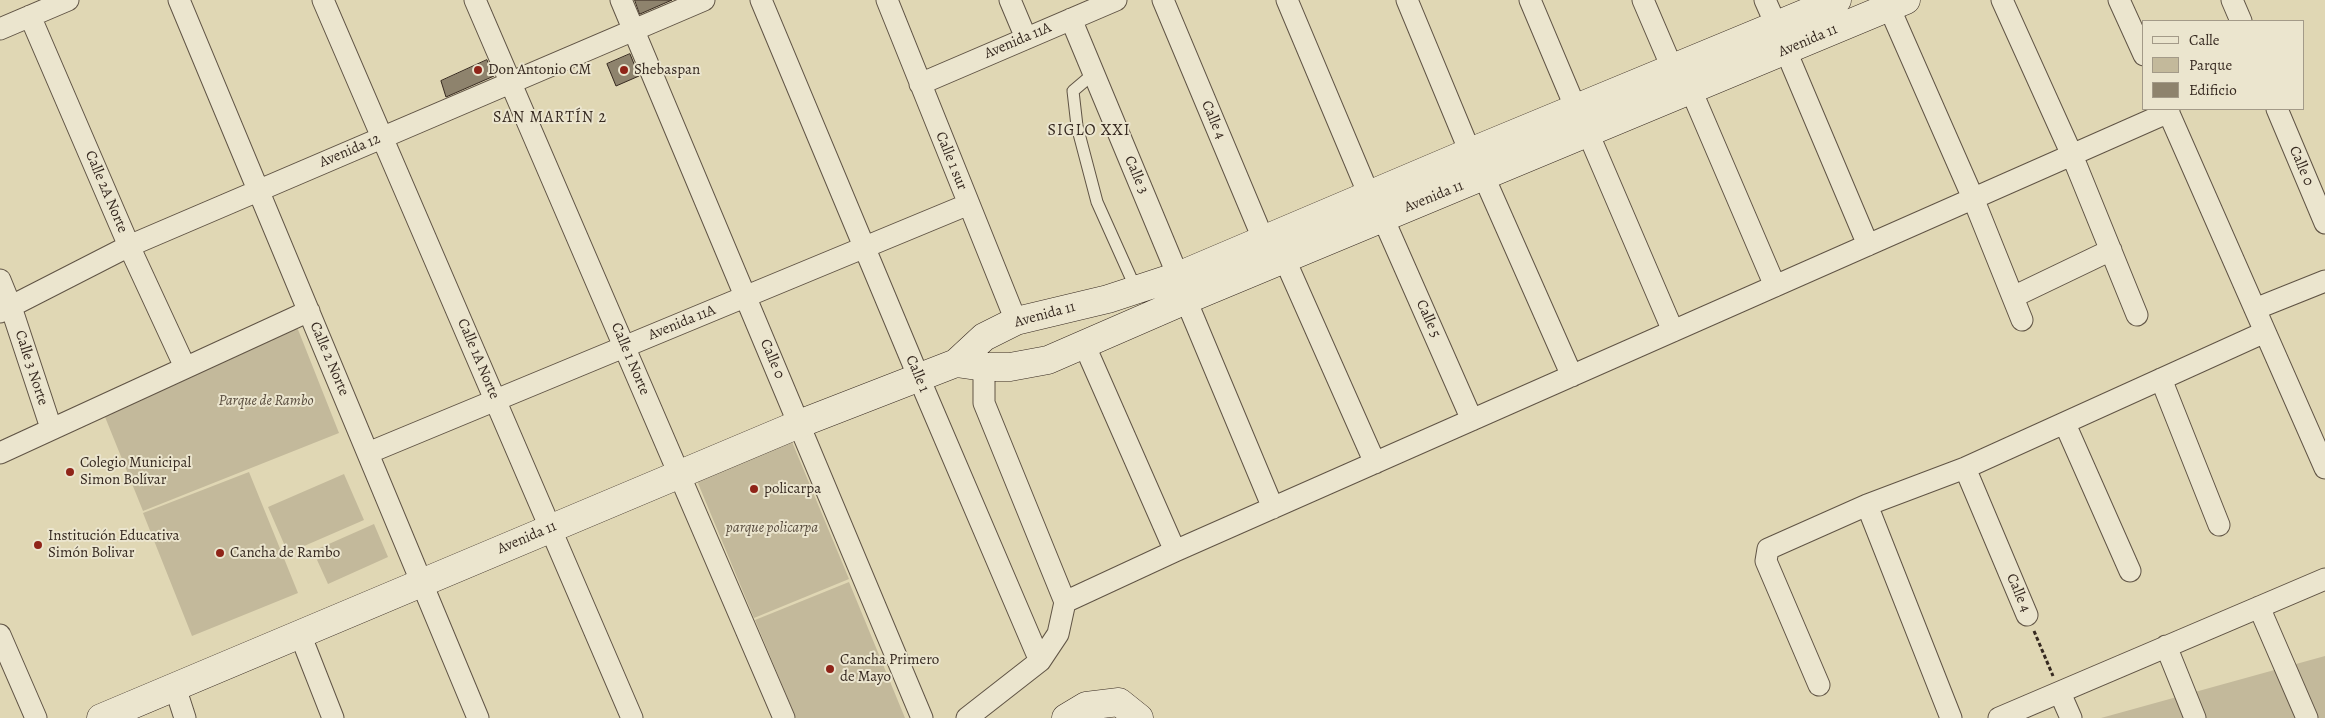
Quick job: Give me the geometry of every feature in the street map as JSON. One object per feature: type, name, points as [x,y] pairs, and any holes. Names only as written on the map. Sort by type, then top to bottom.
[{"type":"street","points":[[0,29],[68,0]]},
{"type":"street","name":"Calle 2 Norte","points":[[180,0],[478,718]]},
{"type":"street","name":"Calle 1A Norte","points":[[323,0],[632,718]]},
{"type":"street","name":"Calle 1 Norte","points":[[475,0],[784,718]]},
{"type":"street","name":"Calle 0","points":[[621,0],[922,718]]},
{"type":"street","name":"Avenida 12","points":[[6,309],[129,246],[704,0]]},
{"type":"street","name":"Calle 1","points":[[761,0],[866,247],[918,378],[1040,661]]},
{"type":"street","name":"Calle 1 sur","points":[[887,0],[1016,321]]},
{"type":"street","points":[[1010,0],[1026,38]]},
{"type":"street","name":"Avenida 11A","points":[[920,84],[1116,0]]},
{"type":"street","name":"Calle 4","points":[[1163,0],[1264,241]]},
{"type":"street","points":[[1287,0],[1369,195]]},
{"type":"street","points":[[1407,0],[1470,152]]},
{"type":"street","points":[[1530,0],[1576,109]]},
{"type":"street","points":[[1643,0],[1673,70]]},
{"type":"street","points":[[1765,0],[1776,25]]},
{"type":"street","name":"Avenida 11","points":[[956,363],[984,367],[1010,367],[1048,360],[1084,344],[1264,241],[1470,152],[1673,70],[1837,0]]},
{"type":"street","points":[[2002,0],[2072,154],[2137,315]]},
{"type":"street","points":[[2119,0],[2142,51]]},
{"type":"street","points":[[2232,0],[2241,20]]},
{"type":"street","points":[[1898,4],[2022,320]]},
{"type":"street","name":"Avenida 11","points":[[100,718],[799,424],[956,363],[984,337],[1016,321],[1108,299],[1136,289],[1182,288],[1285,260],[1898,4]]},
{"type":"street","name":"Calle 2A Norte","points":[[30,16],[129,246],[185,367]]},
{"type":"street","name":"Calle 3","points":[[1071,19],[1273,508]]},
{"type":"street","points":[[1786,51],[1868,245]]},
{"type":"street","points":[[1691,90],[1776,286]]},
{"type":"street","points":[[1065,602],[1175,551],[1776,286],[2168,110],[2325,468]]},
{"type":"street","name":"Calle 0","points":[[2277,110],[2325,223]]},
{"type":"street","points":[[1588,133],[1673,331]]},
{"type":"street","points":[[1484,177],[1572,376]]},
{"type":"street","name":"Avenida 11A","points":[[368,453],[969,204]]},
{"type":"street","name":"Calle 5","points":[[1383,218],[1472,420]]},
{"type":"street","points":[[2013,297],[2111,250]]},
{"type":"street","points":[[1285,260],[1375,463]]},
{"type":"street","name":"Calle 3 Norte","points":[[0,280],[6,309],[51,428]]},
{"type":"street","points":[[2255,310],[2325,281]]},
{"type":"street","points":[[0,453],[309,311]]},
{"type":"street","points":[[1819,685],[1766,561],[1768,549],[1867,505],[1965,468],[2265,332]]},
{"type":"street","points":[[1084,344],[1175,551]]},
{"type":"street","points":[[967,718],[1040,661],[1058,634],[1065,602],[984,403],[984,367]]},
{"type":"street","points":[[2161,379],[2219,524]]},
{"type":"street","points":[[2065,424],[2130,571]]},
{"type":"street","name":"Calle 4","points":[[1965,468],[2027,615]]},
{"type":"street","points":[[1867,505],[1951,718]]},
{"type":"street","points":[[1999,718],[2325,579]]},
{"type":"street","points":[[2259,608],[2307,718]]},
{"type":"street","points":[[300,634],[333,718]]},
{"type":"street","points":[[0,635],[36,718]]},
{"type":"street","points":[[2166,646],[2195,718]]},
{"type":"street","points":[[175,687],[185,718]]},
{"type":"street","points":[[2060,693],[2071,718]]},
{"type":"street","points":[[1066,718],[1086,706],[1119,702],[1139,718]]},
{"type":"lane","points":[[1093,74],[1073,91],[1077,126],[1097,202],[1136,289]]},
{"type":"path","name":"Calle 4","points":[[2027,615],[2060,693]]},
{"type":"green space","name":"Parque de Rambo","points":[[297,327],[339,433],[143,511],[101,407]]},
{"type":"green space","name":"parque policarpa","points":[[790,437],[849,579],[754,618],[695,476]]},
{"type":"green space","name":"Cancha de Rambo","points":[[249,472],[298,593],[192,636],[143,513]]},
{"type":"green space","points":[[344,474],[364,520],[288,553],[268,507]]},
{"type":"green space","points":[[374,524],[388,557],[328,584],[313,551]]},
{"type":"green space","name":"Cancha Primero de Mayo","points":[[849,582],[905,718],[796,718],[755,620]]},
{"type":"green space","points":[[2325,656],[2325,718],[2101,718]]},
{"type":"building","points":[[635,0],[672,0],[640,14]]},
{"type":"building","name":"Shebaspan","points":[[630,54],[639,76],[616,86],[607,64]]},
{"type":"building","name":"Don Antonio CM","points":[[487,60],[494,76],[446,97],[441,81]]},
{"type":"place","name":"Don Antonio CM","points":[[478,70]]},
{"type":"place","name":"Shebaspan","points":[[624,70]]},
{"type":"place","name":"Colegio Municipal Simon Bolívar","points":[[70,472]]},
{"type":"place","name":"policarpa","points":[[754,489]]},
{"type":"place","name":"Institución Educativa Simón Bolivar","points":[[38,545]]},
{"type":"place","name":"Cancha de Rambo","points":[[220,553]]},
{"type":"place","name":"Cancha Primero de Mayo","points":[[830,669]]},
{"type":"district","name":"SAN MARTÍN 2","points":[[550,118]]},
{"type":"district","name":"SIGLO XXI","points":[[1089,131]]}]
